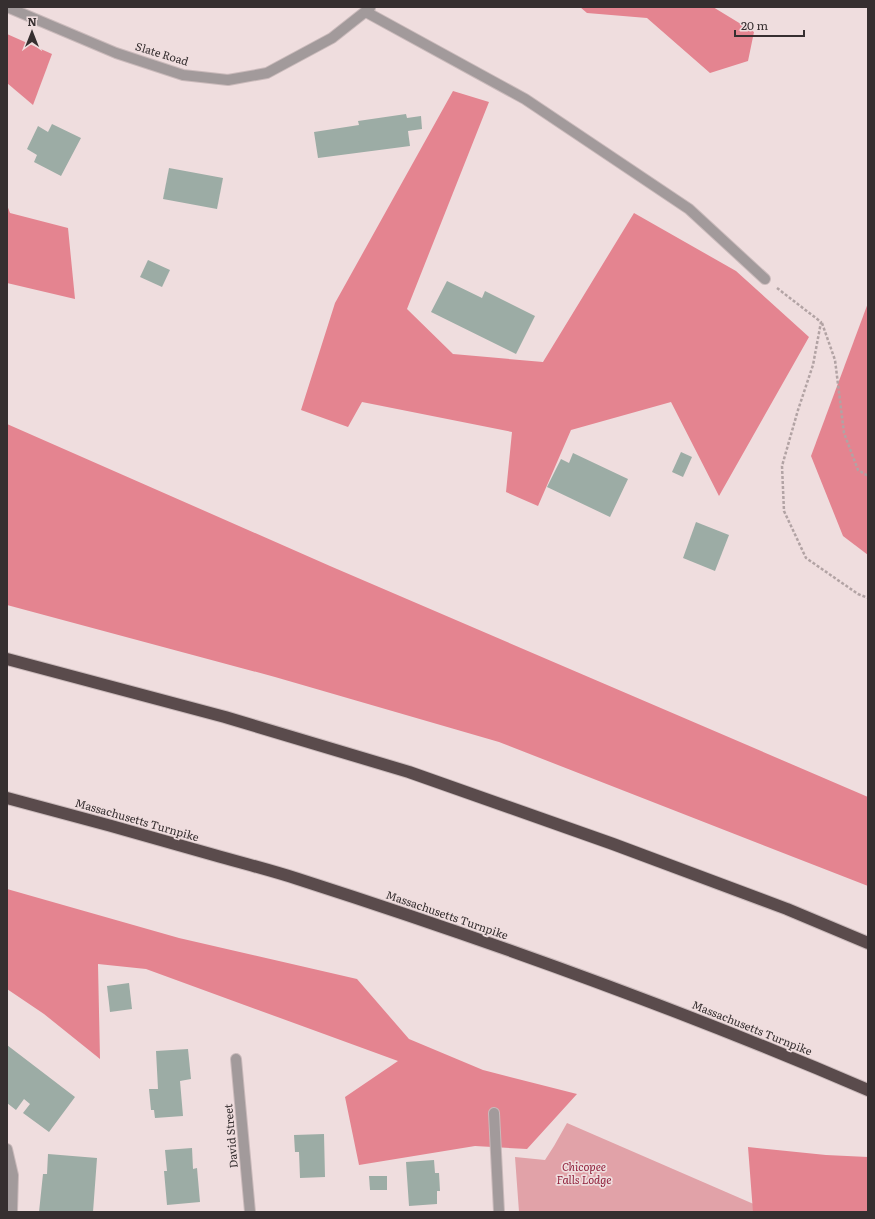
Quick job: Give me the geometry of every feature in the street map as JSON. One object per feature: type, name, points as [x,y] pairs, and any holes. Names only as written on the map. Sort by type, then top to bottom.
[{"type":"highway","points":[[7,659],[224,717],[409,772],[787,908],[868,943]]},
{"type":"highway","name":"Massachusetts Turnpike","points":[[7,798],[296,878],[457,932],[642,998],[868,1090]]},
{"type":"street","name":"Slate Road","points":[[7,7],[24,10],[116,53],[183,74],[228,80],[267,73],[332,38],[369,9]]},
{"type":"street","points":[[369,9],[525,99],[689,209],[765,279]]},
{"type":"street","name":"David Street","points":[[236,1059],[250,1212]]},
{"type":"street","points":[[494,1113],[499,1212]]},
{"type":"street","points":[[7,1149],[13,1175],[12,1212]]},
{"type":"path","points":[[765,279],[821,322],[835,360],[844,433],[858,470],[868,476]]},
{"type":"path","points":[[821,322],[813,365],[782,466],[784,511],[806,558],[858,594],[868,598]]},
{"type":"green space","name":"Chicopee Falls Lodge","points":[[567,1123],[772,1212],[519,1212],[515,1157],[545,1160]]},
{"type":"shaded area","points":[[580,7],[713,7],[754,32],[748,61],[710,73],[647,18],[587,13]]},
{"type":"shaded area","points":[[7,34],[52,54],[33,105],[7,83]]},
{"type":"shaded area","points":[[453,91],[489,102],[407,309],[453,354],[543,362],[634,213],[736,271],[809,337],[719,496],[671,402],[571,430],[538,506],[506,492],[512,432],[362,402],[348,427],[301,410],[335,303]]},
{"type":"shaded area","points":[[7,205],[10,213],[68,228],[75,299],[7,283]]},
{"type":"shaded area","points":[[868,303],[868,555],[843,536],[811,456]]},
{"type":"shaded area","points":[[7,424],[330,566],[868,797],[868,886],[499,742],[275,677],[7,605]]},
{"type":"shaded area","points":[[7,889],[179,938],[357,979],[409,1039],[483,1070],[577,1094],[527,1149],[475,1146],[359,1165],[345,1097],[398,1061],[146,969],[98,964],[100,1059],[44,1014],[7,989]]},
{"type":"shaded area","points":[[748,1147],[826,1155],[868,1157],[868,1212],[753,1212]]},
{"type":"building","points":[[406,114],[407,118],[421,116],[422,129],[408,131],[410,146],[318,158],[314,132],[359,125],[358,121]]},
{"type":"building","points":[[52,124],[81,138],[61,176],[34,162],[37,155],[27,149],[38,126],[48,132]]},
{"type":"building","points":[[169,168],[223,178],[217,209],[163,199]]},
{"type":"building","points":[[148,260],[170,270],[162,287],[140,277]]},
{"type":"building","points":[[447,281],[482,298],[485,291],[535,316],[516,354],[431,312]]},
{"type":"building","points":[[681,452],[692,457],[683,477],[672,472]]},
{"type":"building","points":[[573,453],[628,479],[610,517],[547,487],[561,459],[569,463]]},
{"type":"building","points":[[696,522],[729,535],[715,571],[683,558]]},
{"type":"building","points":[[129,983],[132,1009],[110,1012],[107,986]]},
{"type":"building","points":[[7,1045],[75,1097],[49,1132],[23,1113],[30,1104],[24,1099],[16,1110],[7,1103]]},
{"type":"building","points":[[188,1049],[191,1079],[180,1081],[183,1116],[155,1118],[154,1110],[151,1110],[149,1089],[158,1089],[156,1051]]},
{"type":"building","points":[[324,1134],[325,1177],[300,1178],[299,1152],[295,1152],[294,1135]]},
{"type":"building","points":[[192,1148],[193,1169],[197,1168],[200,1202],[167,1205],[164,1171],[167,1171],[165,1150]]},
{"type":"building","points":[[48,1154],[97,1158],[93,1212],[39,1212],[43,1174],[47,1174]]},
{"type":"building","points":[[434,1160],[435,1173],[439,1173],[440,1191],[437,1191],[437,1204],[409,1206],[406,1162]]},
{"type":"building","points":[[369,1176],[387,1176],[387,1190],[370,1190]]}]
